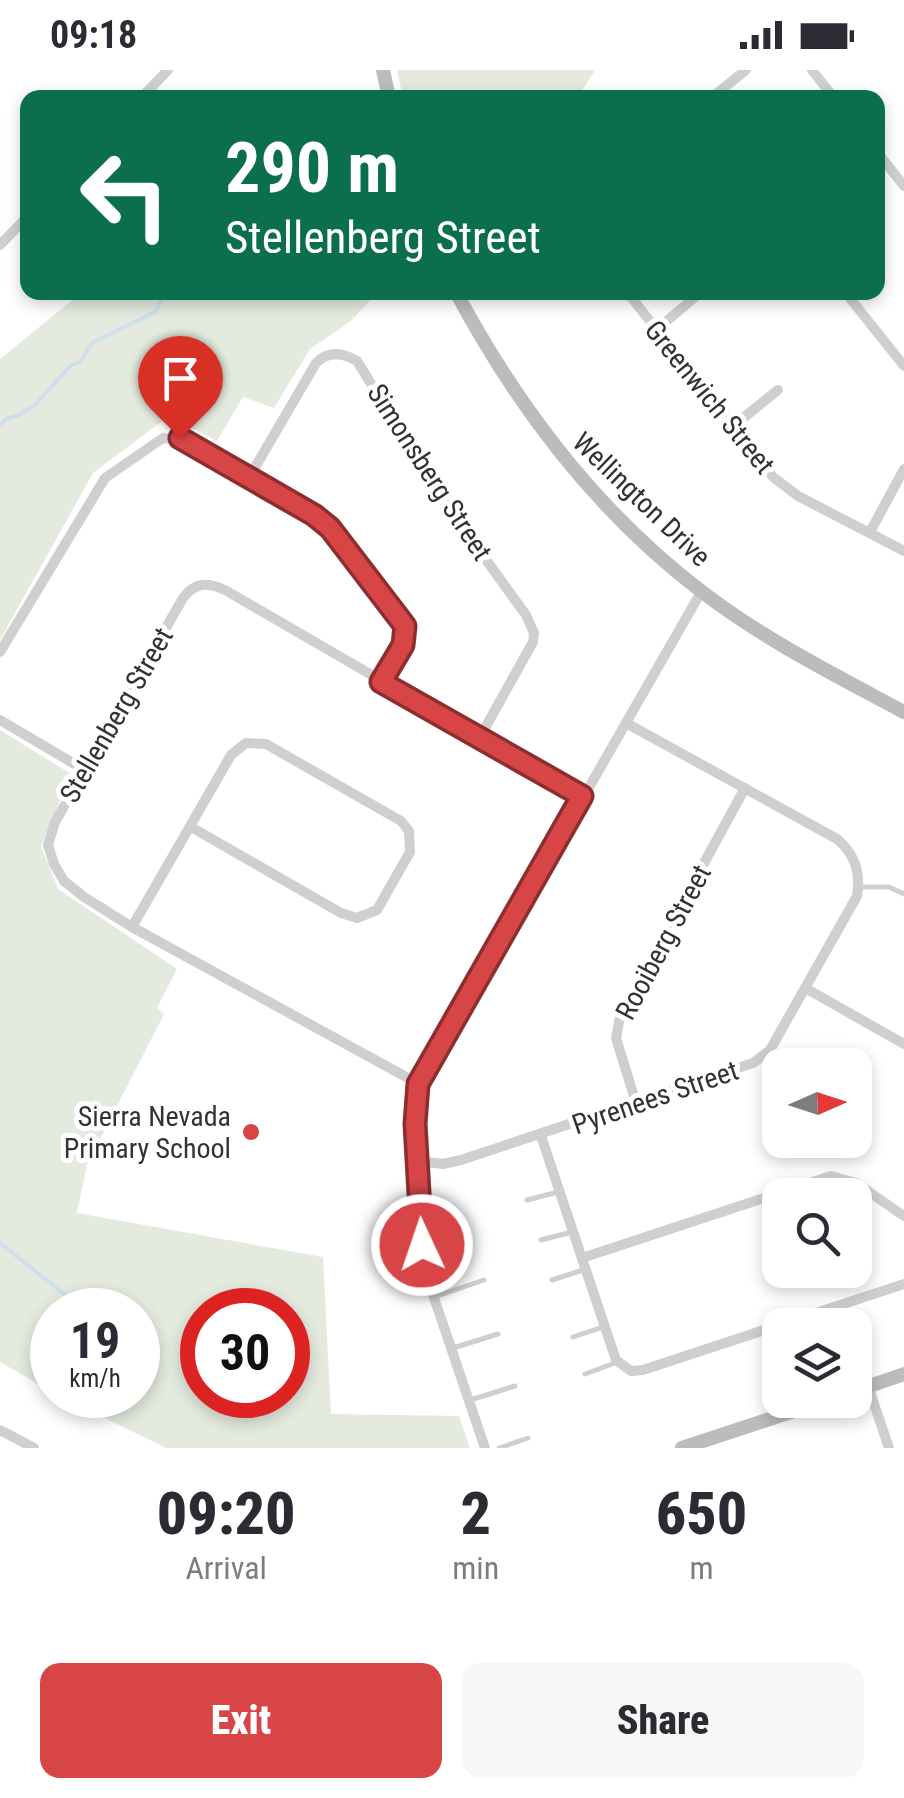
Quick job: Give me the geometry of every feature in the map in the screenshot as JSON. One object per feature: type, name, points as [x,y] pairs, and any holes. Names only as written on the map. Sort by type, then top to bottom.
[{"type":"street","points":[[149,90],[168,70]]},
{"type":"street","points":[[721,90],[746,70]]},
{"type":"street","points":[[812,70],[828,90]]},
{"type":"street","points":[[885,162],[904,186]]},
{"type":"street","points":[[0,244],[20,224]]},
{"type":"street","name":"Wellington Drive","points":[[460,300],[484,346],[552,446],[618,517],[702,592],[790,649],[904,712]]},
{"type":"street","name":"Greenwich Street","points":[[632,300],[784,487],[904,550]]},
{"type":"street","points":[[656,330],[692,300]]},
{"type":"street","points":[[851,300],[904,366]]},
{"type":"street","name":"Simonsberg Street","points":[[250,476],[316,363],[333,354],[356,360],[446,504],[534,633],[530,650],[480,736]]},
{"type":"street","points":[[732,427],[778,390]]},
{"type":"street","points":[[0,652],[86,507],[114,469],[155,441],[173,437],[190,442],[322,520],[400,616],[406,636],[381,682]]},
{"type":"street","points":[[870,532],[904,469]]},
{"type":"street","name":"Stellenberg Street","points":[[418,1084],[132,927],[64,881],[48,845],[50,833],[82,769],[183,598],[196,586],[214,585],[582,796]]},
{"type":"street","points":[[485,1448],[434,1297],[422,1240],[415,1124],[418,1084],[702,592]]},
{"type":"street","points":[[0,720],[82,769]]},
{"type":"street","points":[[626,723],[848,848],[857,871],[858,887]]},
{"type":"street","points":[[132,927],[231,755],[246,743],[261,742],[401,821],[412,844],[377,910],[357,918],[341,913],[191,828]]},
{"type":"street","name":"Rooiberg Street","points":[[636,1103],[616,1038],[620,1018],[745,788]]},
{"type":"street","name":"Pyrenees Street","points":[[418,1161],[452,1163],[759,1059],[770,1050],[806,989],[850,911],[858,887]]},
{"type":"street","points":[[806,989],[904,1044]]},
{"type":"street","points":[[541,1136],[618,1362],[630,1371],[904,1284]]},
{"type":"street","points":[[584,1263],[831,1176],[856,1183],[904,1216]]},
{"type":"street","points":[[872,1385],[904,1374]]},
{"type":"street","points":[[872,1410],[889,1448]]},
{"type":"street","points":[[682,1448],[773,1418]]},
{"type":"street","points":[[0,1430],[34,1448]]},
{"type":"lane","points":[[858,887],[889,887],[904,894]]},
{"type":"lane","points":[[528,1200],[560,1191]]},
{"type":"lane","points":[[422,1240],[465,1230]]},
{"type":"lane","points":[[541,1240],[574,1231]]},
{"type":"lane","points":[[552,1280],[584,1263]]},
{"type":"lane","points":[[434,1297],[484,1280]]},
{"type":"lane","points":[[573,1337],[605,1327]]},
{"type":"lane","points":[[452,1348],[498,1334]]},
{"type":"lane","points":[[585,1374],[618,1362]]},
{"type":"lane","points":[[469,1400],[515,1386]]},
{"type":"lane","points":[[499,1448],[528,1438]]},
{"type":"shaded area","points":[[397,70],[595,70],[582,90],[401,90]]},
{"type":"shaded area","points":[[72,300],[370,300],[351,321],[310,349],[274,408],[243,397],[217,441],[169,416],[93,473],[0,640],[0,359]]},
{"type":"shaded area","points":[[0,730],[71,774],[41,846],[58,889],[177,969],[157,1008],[164,1014],[87,1165],[77,1213],[323,1257],[331,1414],[459,1416],[470,1448],[166,1448],[105,1418],[160,1418],[160,1288],[30,1288],[30,1379],[0,1362]]},
{"type":"waterway","points":[[0,425],[36,404],[70,366],[80,362],[92,343],[155,312],[161,300]]},
{"type":"waterway","points":[[0,1243],[56,1288]]},
{"type":"place","name":"Sierra Nevada Primary School","points":[[251,1132]]},
{"type":"route","points":[[180,438],[250,476],[330,528],[405,626],[403,645],[381,682],[582,796],[418,1084],[415,1124],[422,1245]]}]
